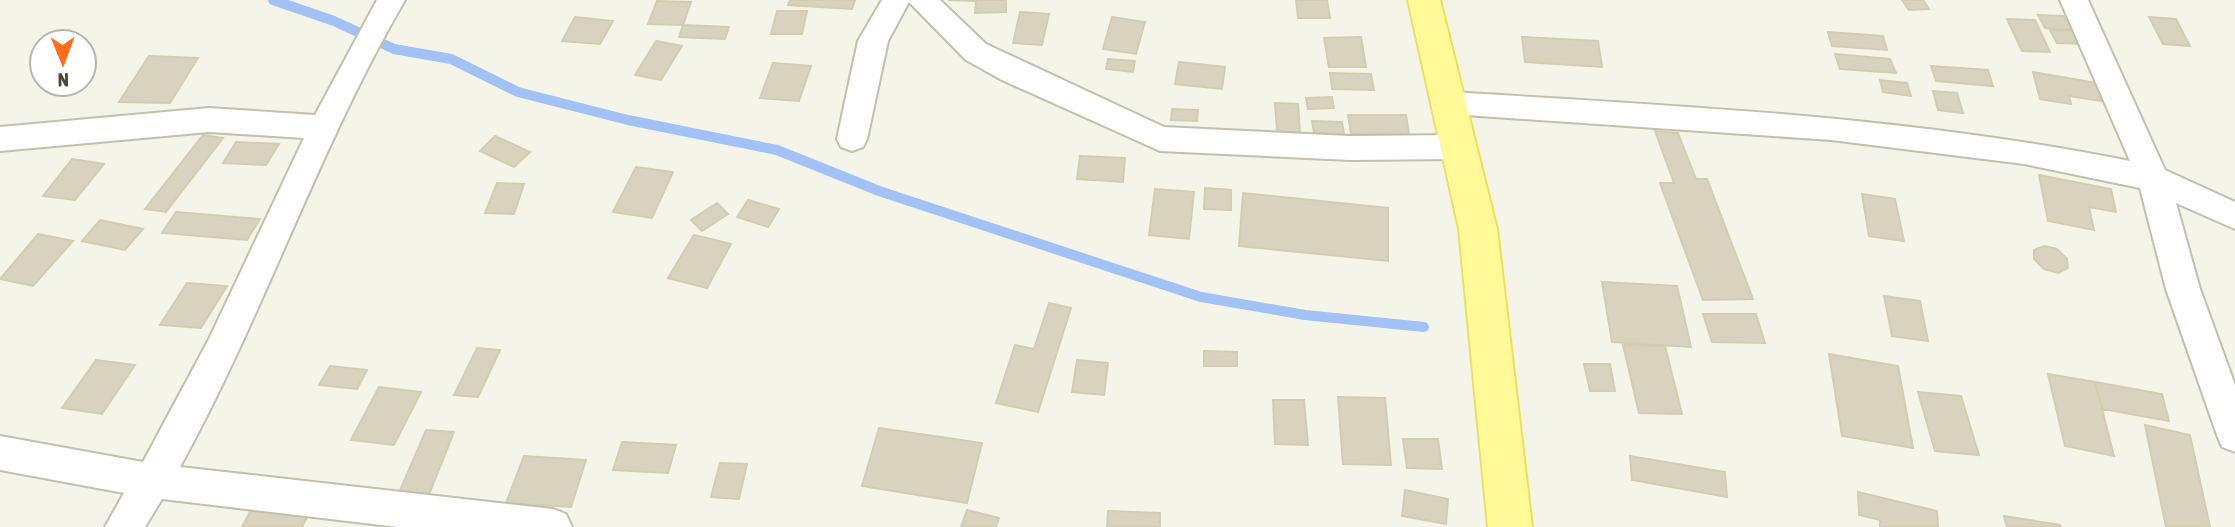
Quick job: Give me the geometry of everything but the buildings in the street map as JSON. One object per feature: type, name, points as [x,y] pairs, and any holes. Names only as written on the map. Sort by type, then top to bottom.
[{"type":"main road","points":[[1424,0],[1451,103],[1481,256],[1510,527]]},
{"type":"street","points":[[124,527],[153,481],[233,325],[366,38],[391,0]]},
{"type":"street","points":[[852,139],[873,41],[896,0]]},
{"type":"street","points":[[922,0],[976,52],[1013,72],[1160,139],[1350,148],[1460,147]]},
{"type":"street","points":[[2074,0],[2153,178],[2183,289],[2235,435]]},
{"type":"street","points":[[1451,103],[1831,128],[2024,152],[2153,178],[2235,216]]},
{"type":"street","points":[[0,139],[209,120],[325,127]]},
{"type":"street","points":[[0,453],[153,481],[553,527]]},
{"type":"waterway","points":[[273,0],[334,21],[394,49],[451,59],[518,92],[628,120],[777,150],[879,191],[1201,297],[1305,315],[1424,327]]}]
